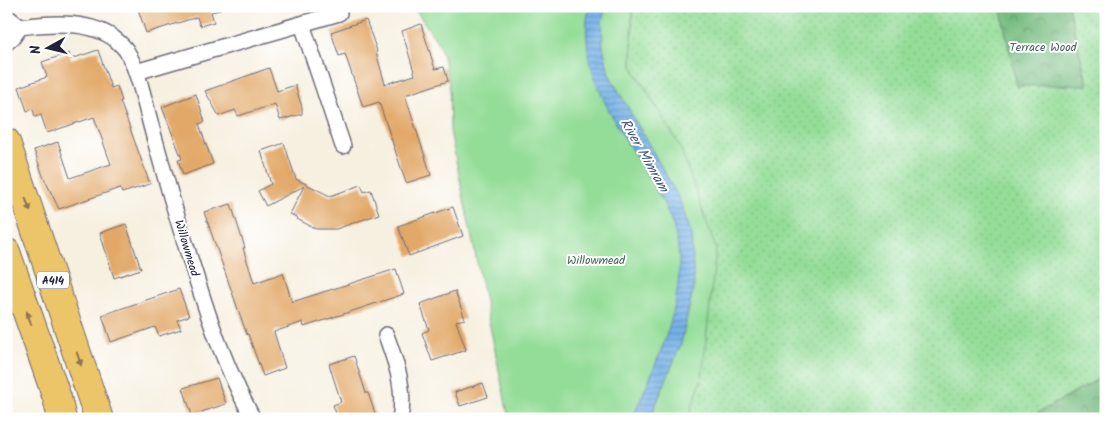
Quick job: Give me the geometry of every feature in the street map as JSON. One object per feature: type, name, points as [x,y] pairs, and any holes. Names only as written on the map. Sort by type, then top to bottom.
[{"type":"highway","name":"A414","points":[[6,142],[99,419]]},
{"type":"highway","name":"A414","points":[[6,252],[57,398],[62,419]]},
{"type":"street","points":[[136,72],[339,13]]},
{"type":"street","points":[[6,19],[10,19],[20,27],[14,37],[6,43]]},
{"type":"street","name":"Willowmead","points":[[20,27],[50,24],[92,28],[112,37],[126,50],[136,72],[170,192],[208,314],[234,379],[253,419]]},
{"type":"street","points":[[302,24],[343,146]]},
{"type":"street","points":[[386,335],[399,371],[402,395],[400,419]]},
{"type":"green space","name":"Willowmead","points":[[413,6],[632,6],[632,66],[680,147],[716,249],[702,377],[688,419],[509,419],[450,131],[449,81],[440,46]]},
{"type":"green space","points":[[632,6],[1000,6],[1017,86],[1088,84],[1068,6],[1106,6],[1106,375],[1027,419],[688,419],[702,377],[680,147],[632,66]]},
{"type":"green space","name":"Terrace Wood","points":[[1000,6],[1068,6],[1088,85],[1017,86]]},
{"type":"green space","points":[[1106,375],[1106,419],[1027,419]]},
{"type":"water","name":"River Mimram","points":[[589,6],[606,6],[602,21],[603,46],[609,74],[679,198],[691,232],[694,286],[681,344],[650,419],[632,419],[657,361],[671,322],[678,281],[678,246],[667,211],[619,129],[600,91],[588,50]]},
{"type":"building","points":[[137,6],[219,6],[220,10],[211,12],[214,22],[200,26],[197,17],[146,33]]},
{"type":"building","points":[[366,20],[377,51],[385,84],[415,75],[402,31],[421,24],[435,69],[444,67],[448,81],[405,95],[431,175],[406,183],[379,102],[363,107],[345,54],[339,56],[331,32]]},
{"type":"building","points":[[98,50],[111,88],[117,86],[122,101],[120,101],[150,184],[122,193],[120,188],[59,209],[43,176],[34,150],[58,142],[70,178],[111,164],[94,117],[47,133],[41,115],[35,117],[33,109],[27,111],[19,87],[47,77],[42,62],[69,53],[71,59]]},
{"type":"building","points":[[269,68],[277,91],[295,85],[302,107],[302,114],[280,120],[275,104],[238,116],[235,110],[219,116],[205,91]]},
{"type":"building","points":[[196,94],[205,122],[199,124],[213,164],[183,175],[178,160],[182,159],[162,107]]},
{"type":"building","points":[[284,143],[296,179],[330,196],[361,185],[364,192],[371,190],[379,214],[336,229],[316,229],[290,214],[304,186],[266,206],[258,191],[271,184],[261,151]]},
{"type":"building","points":[[231,204],[254,283],[283,273],[292,302],[396,269],[404,294],[304,327],[303,322],[274,332],[285,368],[263,376],[204,212]]},
{"type":"building","points":[[453,207],[463,236],[409,256],[398,226]]},
{"type":"building","points":[[126,224],[141,269],[114,278],[100,233]]},
{"type":"building","points":[[179,289],[189,316],[177,320],[181,329],[159,336],[155,327],[111,342],[102,315]]},
{"type":"building","points":[[455,291],[465,319],[456,321],[466,350],[432,361],[422,333],[429,330],[420,304]]},
{"type":"building","points":[[354,356],[377,419],[338,419],[333,405],[341,402],[329,364]]},
{"type":"building","points":[[217,378],[226,404],[192,415],[183,388]]},
{"type":"building","points":[[483,383],[488,397],[460,406],[455,392]]}]
